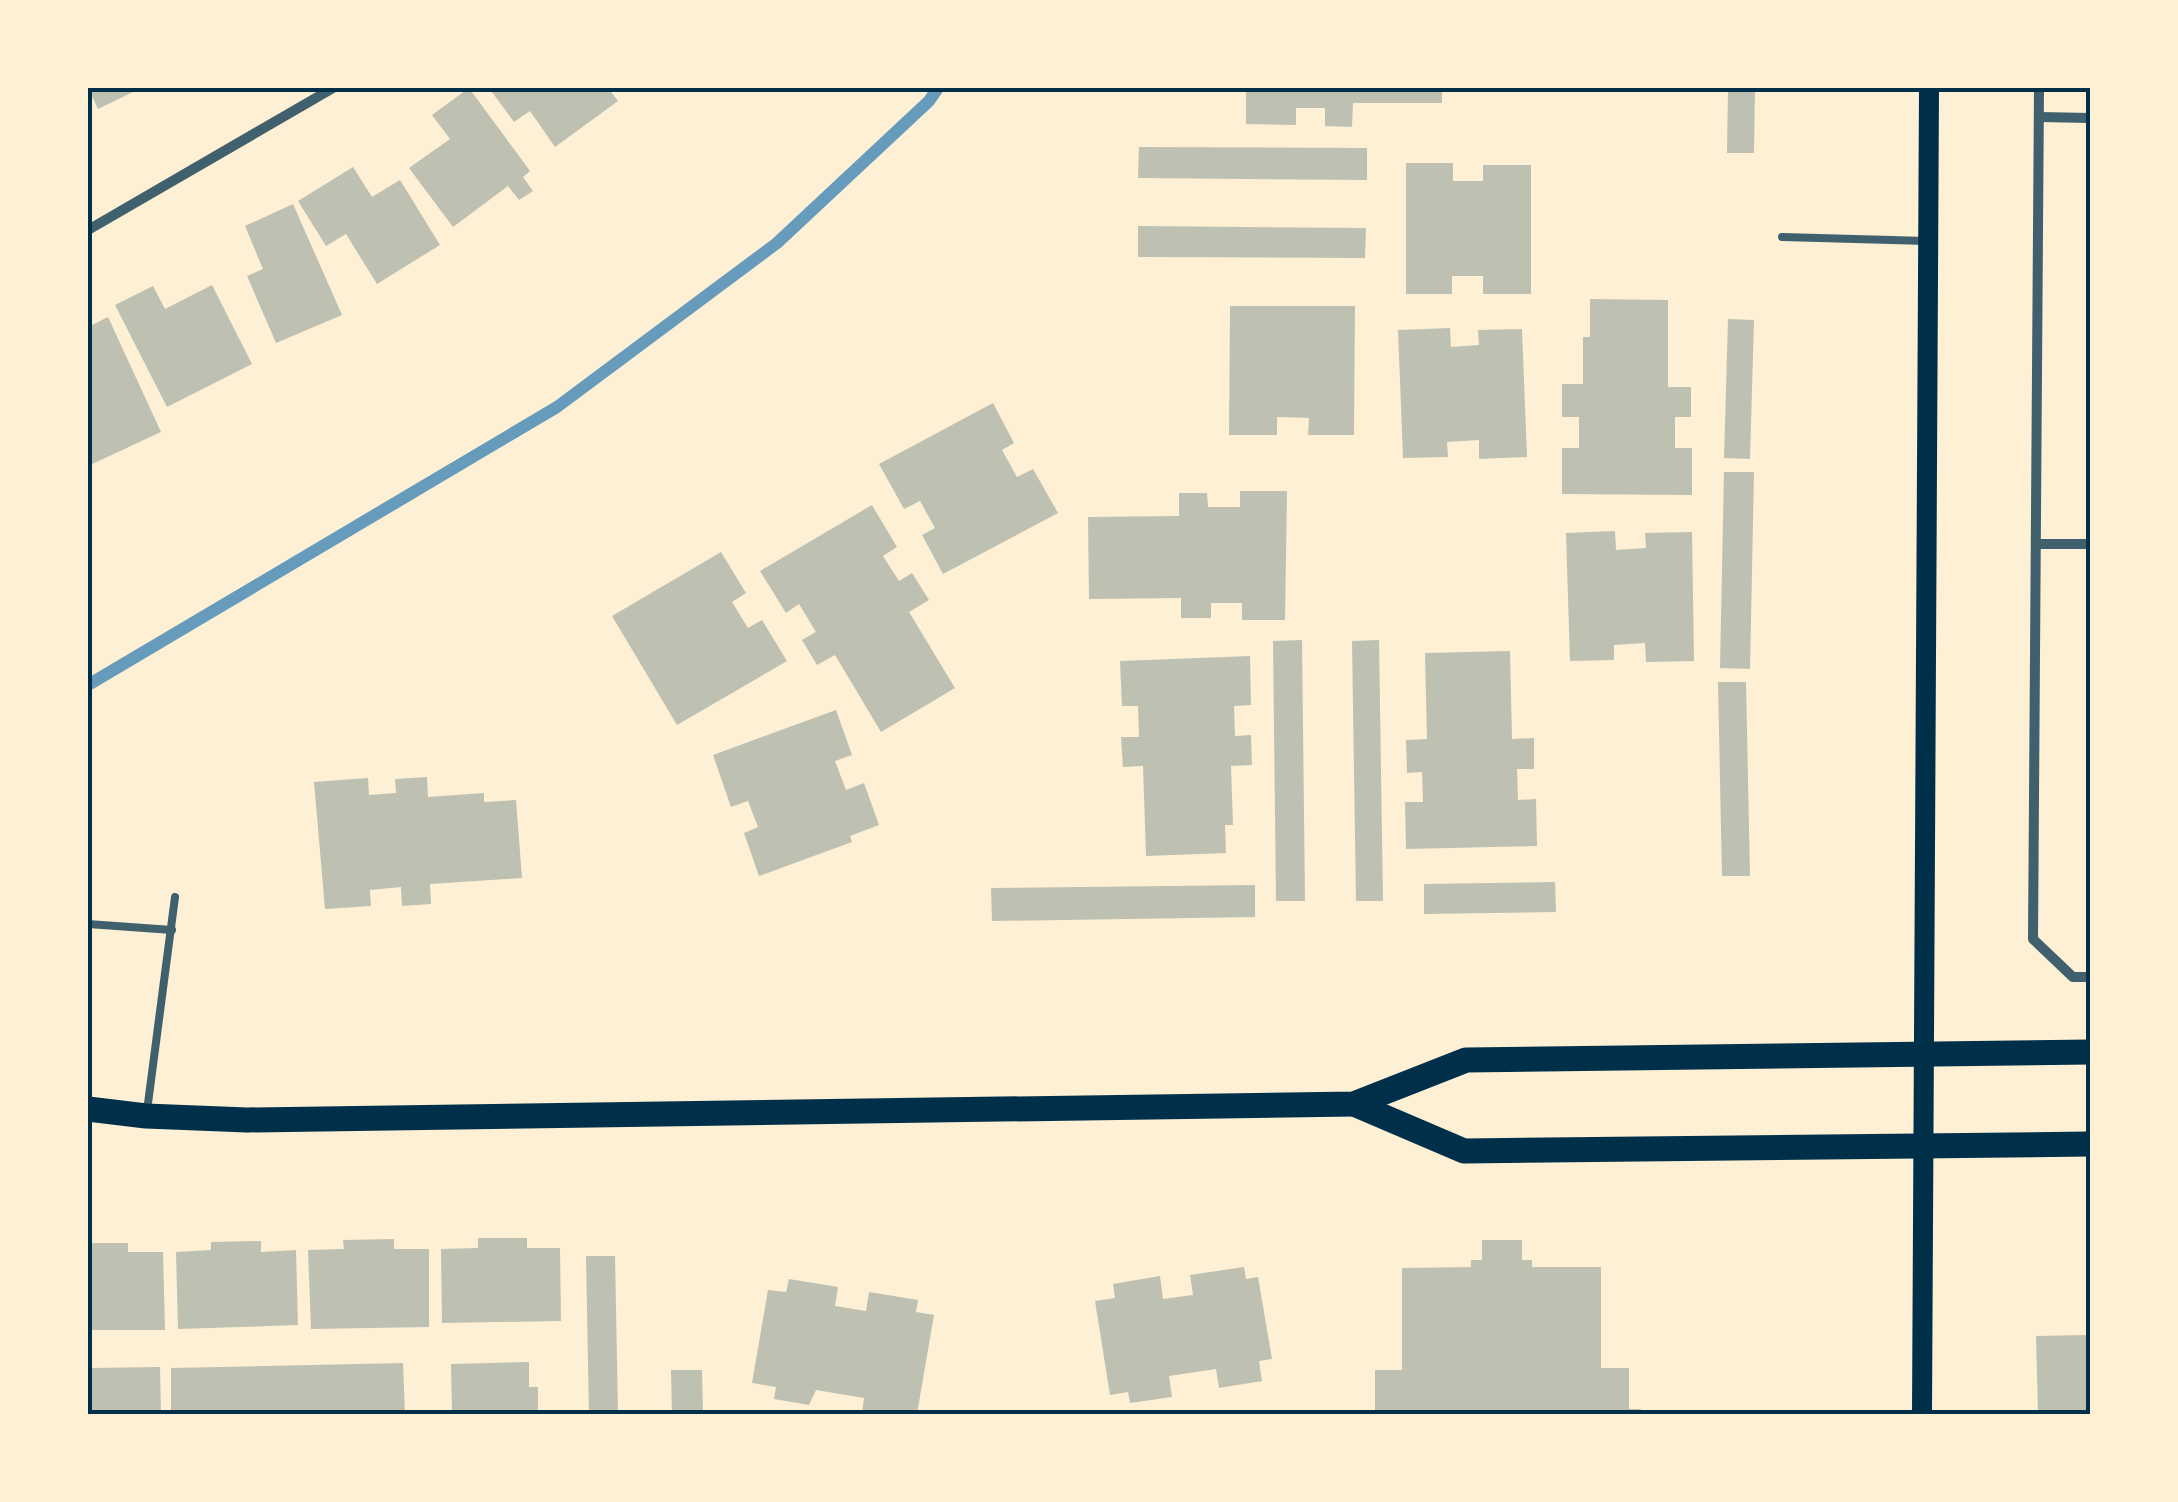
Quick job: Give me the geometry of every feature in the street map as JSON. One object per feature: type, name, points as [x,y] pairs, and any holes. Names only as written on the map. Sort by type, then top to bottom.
[{"type":"main road","points":[[1922,1414],[1929,88]]},
{"type":"main road","points":[[88,1109],[247,1120],[1354,1104],[1466,1060],[2090,1052]]},
{"type":"main road","points":[[1354,1104],[1464,1151],[2090,1144]]},
{"type":"street","points":[[88,230],[333,88]]},
{"type":"street","points":[[2039,88],[2033,939],[2074,977],[2090,977]]},
{"type":"street","points":[[2038,117],[2090,118]]},
{"type":"street","points":[[2036,544],[2090,544]]},
{"type":"lane","points":[[1782,238],[1928,242]]},
{"type":"lane","points":[[146,1116],[176,898]]},
{"type":"lane","points":[[88,924],[172,930]]},
{"type":"building","points":[[88,88],[141,88],[98,109]]},
{"type":"building","points":[[469,88],[530,171],[523,177],[533,191],[519,200],[508,186],[453,227],[409,168],[450,139],[432,115]]},
{"type":"building","points":[[489,88],[608,88],[618,101],[555,147],[530,111],[514,122]]},
{"type":"building","points":[[1246,88],[1442,88],[1442,103],[1353,103],[1352,127],[1325,126],[1325,108],[1296,108],[1296,125],[1246,124]]},
{"type":"building","points":[[1728,88],[1755,88],[1754,153],[1727,153]]},
{"type":"building","points":[[1139,147],[1367,148],[1367,180],[1138,178]]},
{"type":"building","points":[[1406,163],[1453,163],[1453,181],[1483,181],[1483,165],[1531,165],[1531,294],[1483,294],[1483,276],[1452,276],[1452,294],[1406,294]]},
{"type":"building","points":[[353,167],[372,197],[400,180],[440,245],[377,284],[346,234],[326,246],[298,201]]},
{"type":"building","points":[[293,204],[342,315],[276,343],[247,276],[263,269],[245,226]]},
{"type":"building","points":[[1138,226],[1366,228],[1365,258],[1138,257]]},
{"type":"building","points":[[212,285],[252,364],[167,407],[115,305],[153,286],[165,309]]},
{"type":"building","points":[[1590,299],[1668,300],[1668,387],[1691,387],[1691,417],[1675,417],[1675,448],[1692,448],[1692,495],[1562,494],[1562,448],[1579,448],[1579,417],[1562,417],[1562,384],[1583,384],[1583,337],[1590,337]]},
{"type":"building","points":[[1230,306],[1355,306],[1354,435],[1308,435],[1309,418],[1277,417],[1277,435],[1229,435]]},
{"type":"building","points":[[108,317],[161,432],[88,466],[88,327]]},
{"type":"building","points":[[1728,319],[1754,320],[1750,459],[1724,458]]},
{"type":"building","points":[[1450,328],[1451,347],[1479,345],[1478,330],[1522,329],[1527,457],[1479,459],[1479,440],[1447,442],[1448,457],[1403,458],[1398,330]]},
{"type":"building","points":[[993,403],[1014,443],[1002,450],[1017,477],[1033,469],[1058,513],[943,574],[922,535],[935,528],[920,501],[904,509],[879,464]]},
{"type":"building","points":[[1724,472],[1754,472],[1750,669],[1720,668]]},
{"type":"building","points":[[1240,491],[1287,491],[1285,620],[1242,620],[1242,603],[1211,603],[1211,618],[1181,618],[1181,598],[1089,599],[1088,517],[1179,516],[1179,493],[1207,493],[1208,507],[1240,507]]},
{"type":"building","points":[[872,505],[897,547],[883,556],[899,581],[912,573],[929,600],[909,612],[955,688],[881,732],[835,655],[817,665],[802,640],[816,632],[799,604],[786,613],[760,571]]},
{"type":"building","points":[[1615,531],[1616,550],[1646,548],[1645,533],[1692,532],[1694,661],[1646,662],[1645,643],[1614,645],[1614,660],[1570,661],[1566,533]]},
{"type":"building","points":[[721,552],[746,593],[732,602],[748,628],[762,620],[787,661],[677,725],[612,616]]},
{"type":"building","points":[[1302,640],[1305,901],[1276,901],[1273,641]]},
{"type":"building","points":[[1379,640],[1383,901],[1356,901],[1352,641]]},
{"type":"building","points":[[1510,651],[1512,739],[1534,738],[1534,769],[1517,769],[1518,800],[1536,799],[1537,846],[1406,849],[1405,802],[1423,802],[1422,772],[1407,773],[1406,740],[1427,739],[1425,653]]},
{"type":"building","points":[[1250,656],[1251,705],[1234,706],[1235,736],[1251,735],[1252,765],[1231,766],[1233,825],[1225,825],[1226,853],[1146,856],[1143,766],[1123,767],[1121,737],[1139,737],[1138,706],[1122,706],[1120,661]]},
{"type":"building","points":[[1718,682],[1746,682],[1750,876],[1722,876]]},
{"type":"building","points":[[836,710],[852,755],[835,761],[846,790],[864,783],[879,825],[850,836],[852,842],[759,876],[744,833],[758,827],[748,801],[731,807],[713,755]]},
{"type":"building","points":[[427,777],[428,797],[484,793],[484,802],[516,800],[522,878],[430,884],[431,904],[402,906],[401,887],[370,890],[371,906],[325,909],[314,782],[368,778],[369,795],[396,793],[395,779]]},
{"type":"building","points":[[1555,882],[1556,912],[1424,914],[1424,884]]},
{"type":"building","points":[[1255,885],[1255,917],[992,921],[991,888]]},
{"type":"building","points":[[478,1238],[527,1238],[527,1248],[560,1248],[561,1321],[442,1323],[441,1249],[478,1248]]},
{"type":"building","points":[[394,1239],[394,1249],[429,1249],[429,1327],[311,1329],[308,1250],[344,1249],[343,1240]]},
{"type":"building","points":[[1482,1240],[1522,1240],[1522,1260],[1532,1260],[1532,1267],[1601,1267],[1601,1368],[1629,1368],[1629,1409],[1641,1409],[1641,1414],[1375,1414],[1375,1370],[1402,1370],[1402,1268],[1471,1267],[1471,1260],[1482,1260]]},
{"type":"building","points":[[261,1241],[261,1252],[296,1250],[298,1325],[178,1329],[176,1252],[211,1250],[211,1242]]},
{"type":"building","points":[[88,1243],[128,1243],[128,1252],[163,1252],[165,1330],[88,1330]]},
{"type":"building","points":[[586,1256],[615,1256],[618,1414],[589,1414]]},
{"type":"building","points":[[1244,1267],[1246,1279],[1258,1277],[1272,1359],[1259,1361],[1262,1381],[1219,1388],[1216,1369],[1169,1376],[1172,1397],[1130,1403],[1128,1392],[1110,1395],[1095,1301],[1115,1298],[1113,1284],[1160,1276],[1163,1299],[1193,1295],[1190,1275]]},
{"type":"building","points":[[789,1279],[838,1287],[835,1306],[866,1311],[869,1292],[918,1300],[916,1312],[934,1315],[917,1414],[862,1414],[864,1398],[816,1390],[809,1405],[774,1399],[776,1387],[752,1383],[768,1290],[786,1292]]},
{"type":"building","points":[[2087,1335],[2090,1414],[2038,1414],[2036,1336]]},
{"type":"building","points":[[529,1362],[529,1387],[538,1387],[538,1414],[452,1414],[451,1364]]},
{"type":"building","points":[[403,1363],[405,1414],[171,1414],[171,1368]]},
{"type":"building","points":[[160,1367],[161,1414],[88,1414],[88,1368]]},
{"type":"building","points":[[671,1370],[702,1370],[703,1414],[672,1414]]},
{"type":"waterway","points":[[88,685],[557,407],[777,243],[929,101],[938,88]]}]
